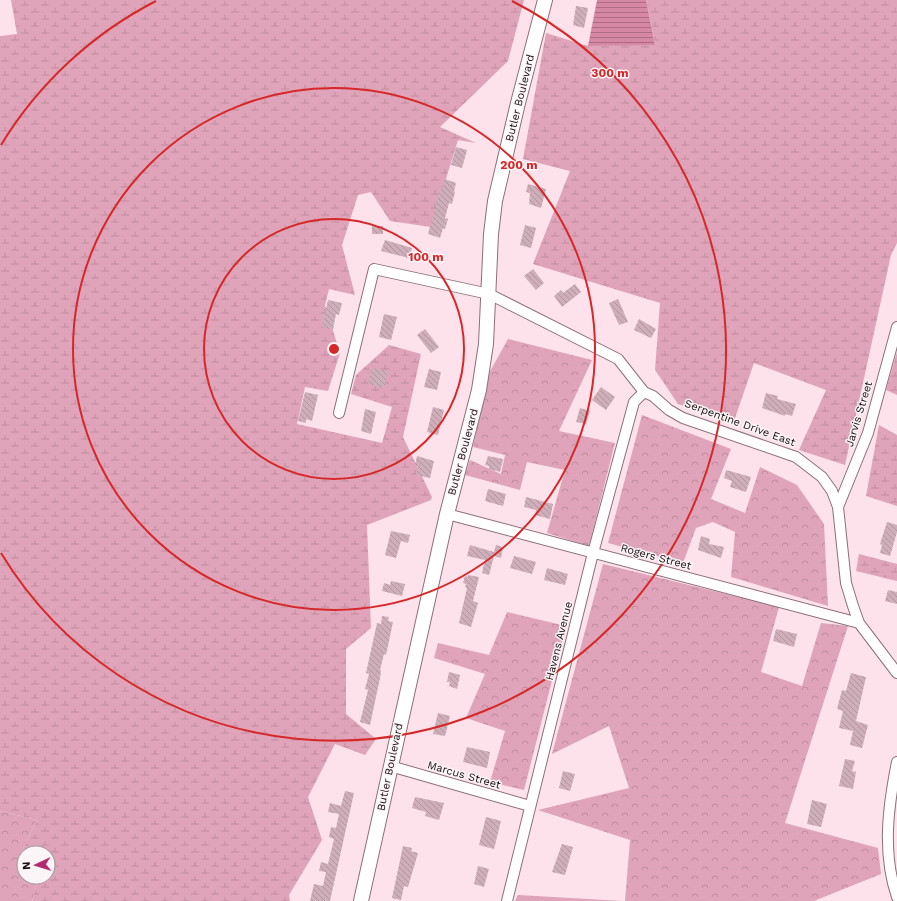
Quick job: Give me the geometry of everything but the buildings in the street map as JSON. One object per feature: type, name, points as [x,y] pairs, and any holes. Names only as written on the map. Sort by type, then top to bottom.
[{"type":"street","name":"Butler Boulevard","points":[[361,901],[447,514],[479,390],[486,344],[491,234],[495,201],[518,103],[545,0]]},
{"type":"street","name":"Serpentine Drive East","points":[[339,413],[374,269],[489,294],[618,359],[644,392],[653,396],[669,410],[684,418],[796,456],[822,477],[832,491],[838,507],[846,583],[859,623],[897,673]]},
{"type":"street","name":"Jarvis Street","points":[[838,507],[868,433],[897,327]]},
{"type":"street","name":"Havens Avenue","points":[[507,901],[593,553],[634,402],[644,392]]},
{"type":"street","name":"Rogers Street","points":[[447,514],[859,623]]},
{"type":"street","points":[[897,762],[889,814],[887,846],[892,882],[897,897]]},
{"type":"street","name":"Marcus Street","points":[[390,766],[530,806]]},
{"type":"green space","points":[[11,0],[524,0],[508,61],[440,127],[476,143],[458,140],[431,227],[390,221],[371,192],[358,195],[342,245],[355,295],[329,289],[325,305],[340,353],[328,391],[305,387],[297,424],[382,443],[392,407],[351,394],[356,375],[389,345],[421,354],[403,437],[432,497],[431,500],[367,525],[371,628],[346,649],[346,714],[376,739],[365,755],[335,744],[308,797],[322,840],[289,895],[290,901],[32,901],[37,885],[56,885],[56,845],[25,845],[37,820],[0,811],[0,36],[17,34]]},
{"type":"green space","points":[[646,0],[897,0],[897,243],[891,255],[845,465],[799,450],[826,390],[754,363],[734,421],[678,404],[655,370],[660,303],[533,264],[570,171],[523,159],[546,33],[588,46],[655,44]]},
{"type":"green space","points":[[508,339],[592,360],[559,431],[615,443],[589,546],[547,533],[565,470],[527,462],[520,490],[465,475],[470,460],[501,474],[505,455],[473,447],[488,375]]},
{"type":"green space","points":[[897,352],[897,395],[886,390]]},
{"type":"green space","points":[[642,415],[731,449],[711,499],[745,513],[760,467],[797,485],[824,524],[828,606],[731,577],[735,532],[713,522],[696,528],[683,563],[608,543]]},
{"type":"green space","points":[[879,425],[897,435],[897,506],[866,496]]},
{"type":"green space","points":[[859,554],[897,564],[897,581],[856,571]]},
{"type":"green space","points":[[603,564],[779,607],[761,672],[802,686],[821,623],[848,626],[785,823],[878,848],[881,874],[814,901],[625,901],[630,840],[538,810],[629,788],[609,726],[552,754]]},
{"type":"green space","points":[[507,612],[566,626],[524,790],[490,782],[505,731],[466,718],[485,674],[434,658],[438,643],[489,655]]},
{"type":"green space","points":[[0,811],[37,820],[25,845],[16,845],[16,885],[37,885],[32,901],[0,901]]},
{"type":"green space","points":[[518,895],[623,901],[515,901]]},
{"type":"shaded area","points":[[597,0],[646,0],[655,45],[588,46]]}]
